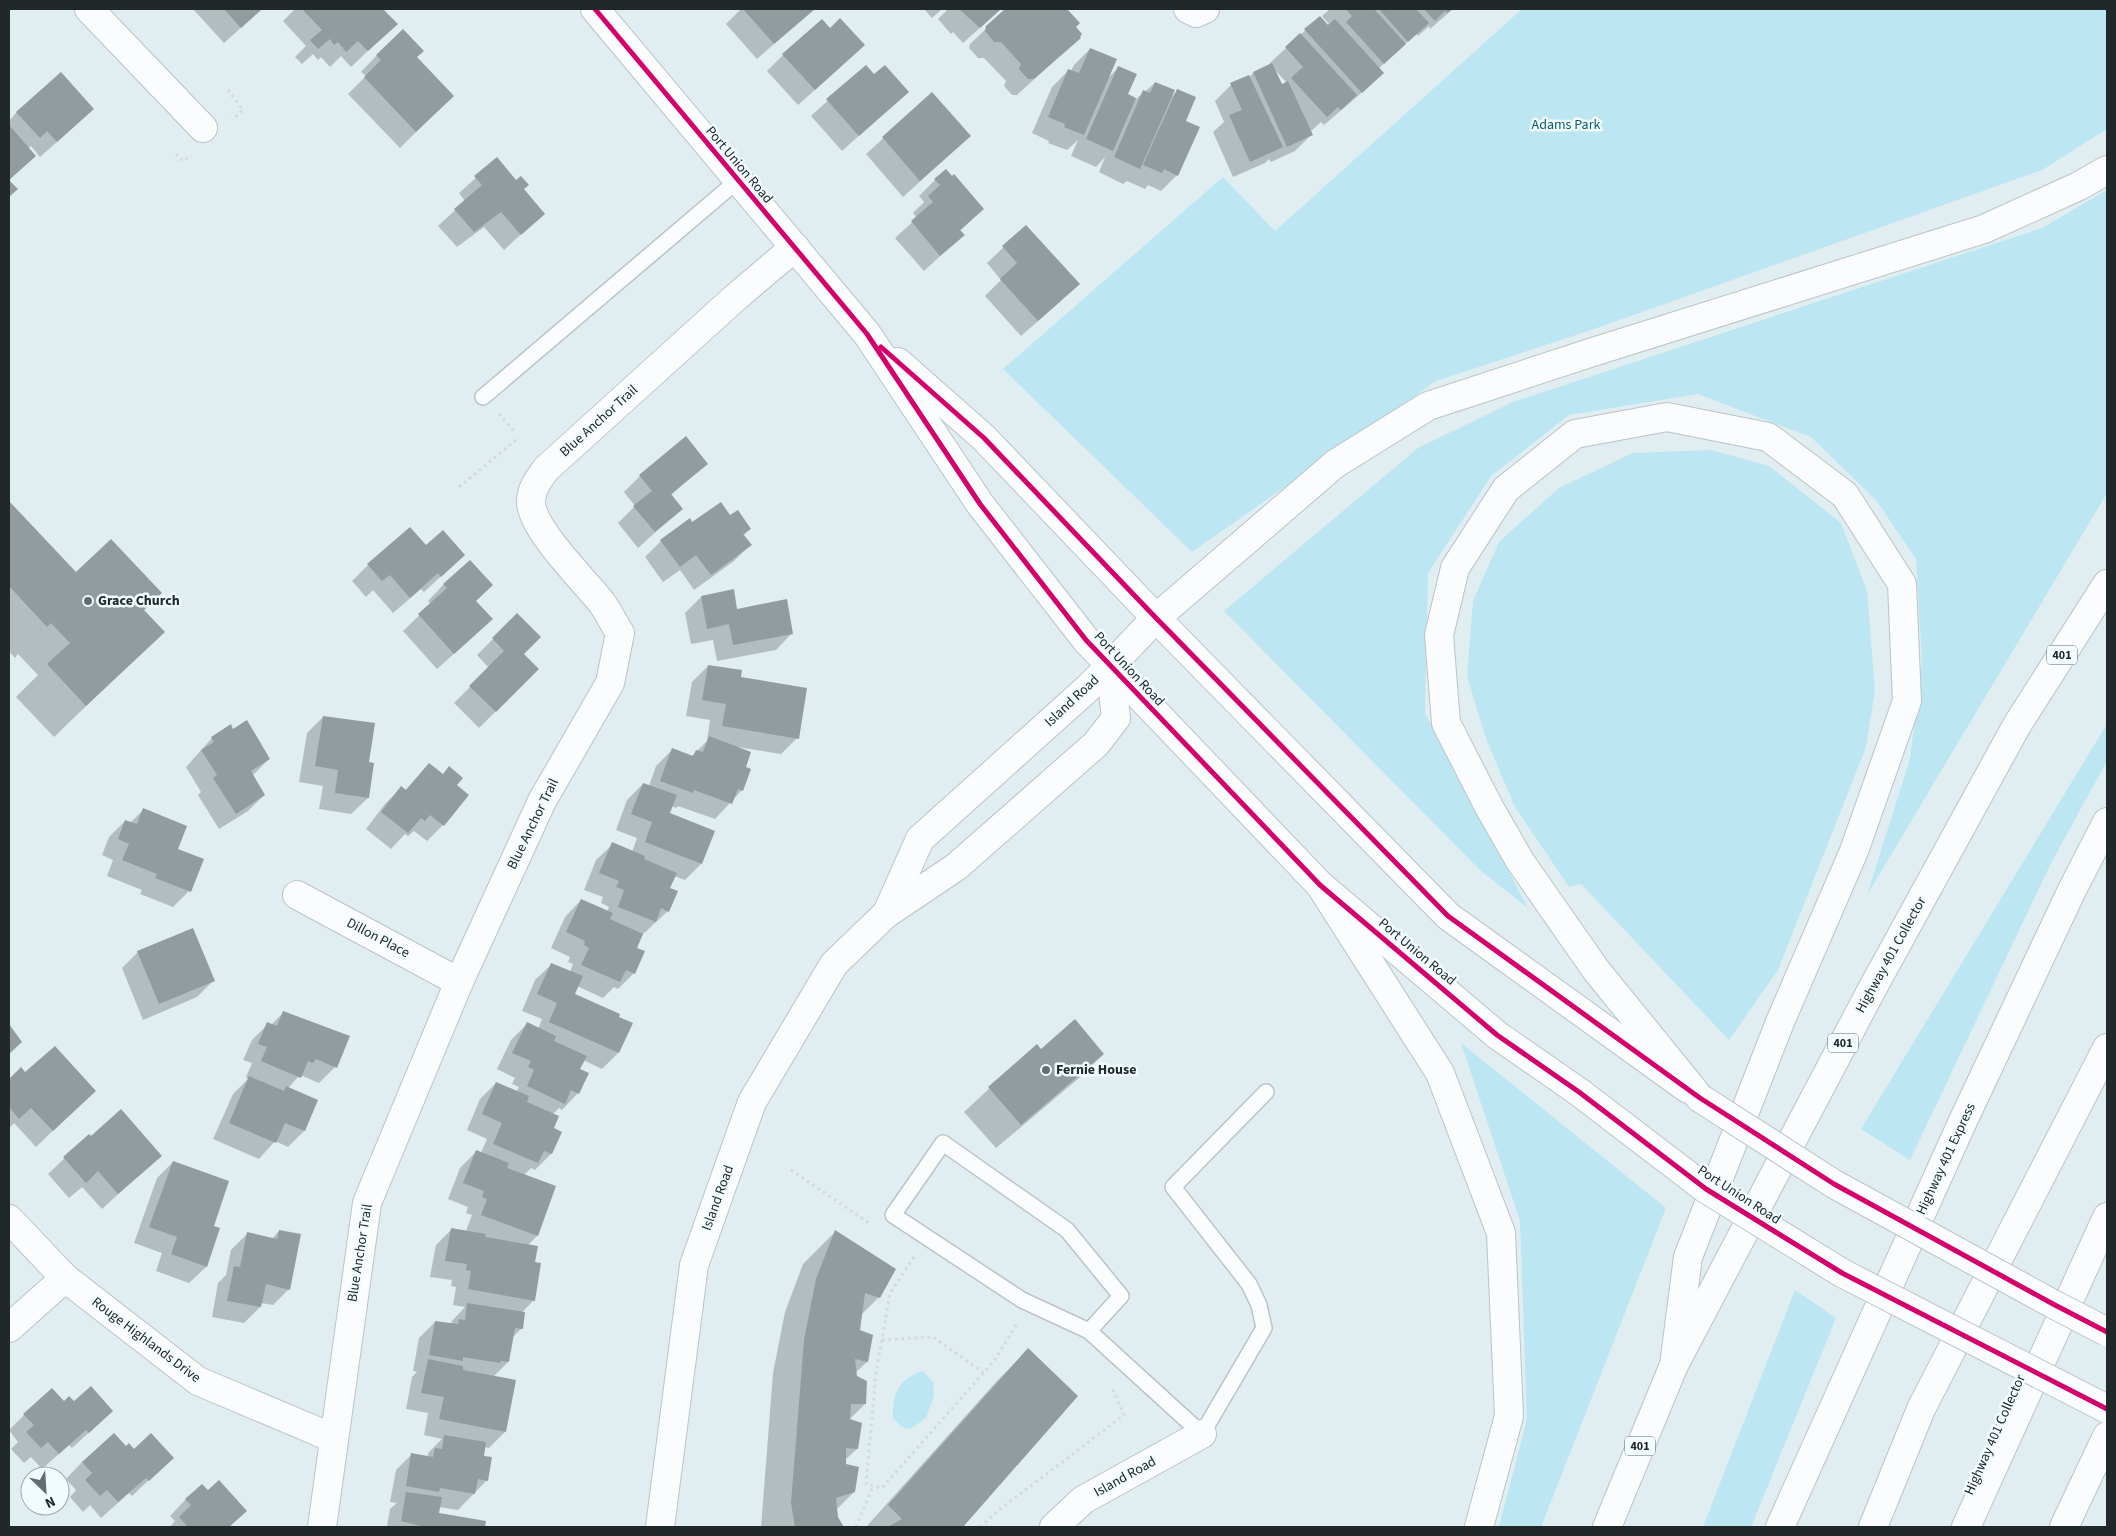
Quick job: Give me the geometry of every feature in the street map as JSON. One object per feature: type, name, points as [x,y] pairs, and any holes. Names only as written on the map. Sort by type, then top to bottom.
[{"type":"main road","points":[[89,9],[203,128]]},
{"type":"main road","name":"Port Union Road","points":[[595,9],[867,334],[980,504],[1086,640],[1320,885],[1497,1035],[1579,1092],[1706,1189],[1842,1273],[2107,1409]]},
{"type":"main road","points":[[1188,9],[1196,13],[1205,9]]},
{"type":"main road","points":[[1110,666],[1156,618],[1335,464],[1428,406],[1984,229],[2079,186],[2107,170]]},
{"type":"main road","name":"Blue Anchor Trail","points":[[322,1527],[367,1203],[459,982],[542,800],[610,683],[620,634],[603,604],[548,538],[536,519],[530,501],[534,484],[553,462],[736,296],[794,247]]},
{"type":"main road","name":"Port Union Road","points":[[867,334],[984,438],[1156,618],[1448,916],[1700,1098],[1834,1184],[2107,1332]]},
{"type":"main road","points":[[1674,1365],[1688,1257],[1780,1022],[1854,851],[1908,701],[1902,584],[1845,495],[1768,437],[1667,417],[1575,434],[1506,488],[1455,568],[1439,634],[1446,723],[1489,807],[1520,861],[1596,970],[1700,1098]]},
{"type":"main road","name":"Highway 401 Collector","points":[[1607,1527],[1674,1365],[1871,991],[2012,733],[2107,584]]},
{"type":"main road","name":"Island Road","points":[[886,914],[920,839],[1110,666]]},
{"type":"main road","name":"Island Road","points":[[660,1527],[694,1265],[752,1102],[834,964],[886,914],[956,866],[1096,744],[1116,718],[1110,666]]},
{"type":"main road","name":"Highway 401 Express","points":[[1780,1527],[1798,1483],[1962,1123],[2072,890],[2107,822]]},
{"type":"main road","points":[[1320,885],[1440,1073],[1501,1233],[1509,1416],[1479,1527]]},
{"type":"main road","name":"Dillon Place","points":[[297,895],[459,982]]},
{"type":"main road","points":[[1874,1527],[1921,1409],[2107,1048]]},
{"type":"main road","name":"Highway 401 Collector","points":[[1966,1527],[2107,1216]]},
{"type":"main road","name":"Rouge Highlands Drive","points":[[9,1219],[65,1278],[198,1381],[333,1438]]},
{"type":"main road","points":[[9,1328],[65,1278]]},
{"type":"main road","name":"Island Road","points":[[1054,1527],[1083,1500],[1202,1434]]},
{"type":"main road","points":[[2064,1527],[2107,1436]]},
{"type":"lane","points":[[483,396],[738,181]]},
{"type":"lane","points":[[1089,1331],[1121,1296],[1067,1230],[942,1143],[894,1215],[1022,1300],[1089,1331],[1202,1434],[1264,1328],[1259,1305],[1249,1284],[1172,1187],[1266,1092]]},
{"type":"path","points":[[459,487],[516,440]]},
{"type":"path","points":[[791,1170],[877,1228]]},
{"type":"path","points":[[919,1256],[916,1254],[890,1293],[876,1373],[866,1484],[882,1488],[984,1373],[1021,1318]]},
{"type":"path","points":[[882,1340],[933,1337],[984,1373]]},
{"type":"path","points":[[980,1527],[999,1510],[1124,1415],[1109,1384]]},
{"type":"path","points":[[856,1527],[873,1486]]},
{"type":"green space","name":"Adams Park","points":[[1522,9],[2107,9],[2107,129],[2042,170],[1594,329],[1436,381],[1192,552],[1003,369],[1223,177],[1275,231]]},
{"type":"green space","points":[[2107,190],[2107,493],[1867,895],[1910,759],[1922,662],[1916,559],[1876,500],[1811,437],[1698,394],[1569,415],[1491,476],[1428,573],[1425,713],[1528,908],[1480,870],[1224,611],[1418,448],[1513,402],[2042,228]]},
{"type":"green space","points":[[1711,450],[1769,466],[1841,523],[1867,591],[1875,690],[1866,747],[1778,970],[1729,1040],[1581,884],[1569,887],[1515,807],[1486,739],[1467,676],[1473,601],[1499,542],[1559,488],[1633,453]]},
{"type":"green space","points":[[2107,724],[2107,761],[2051,863],[1910,1160],[1861,1129]]},
{"type":"green space","points":[[1461,1043],[1666,1208],[1541,1527],[1499,1527],[1527,1419],[1520,1221]]},
{"type":"green space","points":[[1795,1290],[1836,1318],[1751,1527],[1703,1527]]},
{"type":"green space","points":[[923,1371],[933,1382],[934,1396],[926,1418],[910,1429],[902,1427],[893,1418],[896,1394],[908,1378]]},
{"type":"building","points":[[224,9],[262,9],[241,28]]},
{"type":"building","points":[[302,9],[383,9],[398,24],[368,51],[358,41],[346,52],[338,42],[334,45],[330,39],[318,49],[310,40],[322,30]]},
{"type":"building","points":[[743,9],[815,9],[774,44]]},
{"type":"building","points":[[959,9],[1001,9],[980,28]]},
{"type":"building","points":[[1005,9],[1067,9],[1080,23],[1076,27],[1082,34],[1081,38],[1034,79],[1028,79],[1019,69],[1021,64],[1001,42],[994,42],[985,31],[986,26]]},
{"type":"building","points":[[1346,9],[1374,9],[1406,44],[1384,64],[1346,22],[1352,16]]},
{"type":"building","points":[[1379,9],[1416,9],[1429,23],[1408,42]]},
{"type":"building","points":[[1424,9],[1453,9],[1447,13],[1445,11],[1435,21]]},
{"type":"building","points":[[1320,16],[1328,25],[1335,19],[1384,73],[1362,93],[1304,29]]},
{"type":"building","points":[[840,18],[865,45],[815,90],[782,54],[822,19],[830,28]]},
{"type":"building","points":[[403,29],[424,51],[417,57],[454,96],[416,132],[364,77],[381,60],[376,55]]},
{"type":"building","points":[[1300,33],[1357,95],[1341,110],[1338,107],[1327,117],[1291,78],[1303,67],[1285,47]]},
{"type":"building","points":[[1090,48],[1117,59],[1084,135],[1064,127],[1065,124],[1048,117],[1068,69],[1079,73]]},
{"type":"building","points":[[1272,63],[1282,84],[1288,81],[1313,135],[1287,147],[1253,72]]},
{"type":"building","points":[[866,65],[874,74],[885,65],[909,92],[859,136],[826,99]]},
{"type":"building","points":[[1118,66],[1137,74],[1128,94],[1136,98],[1113,151],[1086,139]]},
{"type":"building","points":[[61,72],[94,109],[57,142],[47,131],[40,138],[16,112]]},
{"type":"building","points":[[1249,75],[1283,147],[1250,162],[1229,115],[1242,110],[1230,83]]},
{"type":"building","points":[[1155,82],[1175,90],[1140,169],[1114,157],[1143,90],[1150,93]]},
{"type":"building","points":[[1177,89],[1196,97],[1186,121],[1200,127],[1178,176],[1164,169],[1162,173],[1143,165]]},
{"type":"building","points":[[932,92],[971,136],[920,181],[882,137]]},
{"type":"building","points":[[9,125],[36,156],[9,180]]},
{"type":"building","points":[[497,157],[516,180],[521,176],[529,185],[524,189],[545,214],[521,235],[501,212],[474,232],[454,209],[482,185],[474,176]]},
{"type":"building","points":[[946,169],[952,176],[954,174],[984,209],[960,230],[965,235],[940,256],[911,221],[933,202],[928,196],[940,185],[934,179]]},
{"type":"building","points":[[9,180],[18,189],[9,197]]},
{"type":"building","points":[[1026,225],[1080,284],[1038,321],[1000,279],[1017,263],[1002,246]]},
{"type":"building","points":[[686,436],[708,464],[671,494],[683,509],[655,532],[633,506],[652,491],[639,475]]},
{"type":"building","name":"Grace Church","points":[[9,501],[76,572],[111,539],[162,593],[144,610],[165,632],[86,706],[47,664],[70,643],[51,623],[47,627],[9,586]]},
{"type":"building","points":[[721,502],[730,515],[738,510],[751,529],[743,534],[752,545],[711,575],[696,555],[680,567],[660,540],[690,518],[692,522]]},
{"type":"building","points":[[410,527],[426,545],[443,530],[465,555],[441,577],[438,573],[410,598],[390,575],[382,581],[367,564]]},
{"type":"building","points":[[470,560],[493,585],[476,601],[493,619],[454,654],[418,614],[447,588],[443,584]]},
{"type":"building","points":[[734,589],[737,609],[787,599],[793,634],[733,645],[729,624],[707,629],[701,596]]},
{"type":"building","points":[[517,613],[541,637],[524,654],[539,669],[496,712],[469,686],[504,651],[492,638]]},
{"type":"building","points":[[708,665],[742,670],[741,677],[807,688],[799,739],[722,726],[726,704],[702,700]]},
{"type":"building","points":[[323,716],[375,723],[369,762],[374,763],[369,798],[335,793],[338,770],[315,766]]},
{"type":"building","points":[[247,720],[270,759],[251,771],[265,795],[236,814],[213,778],[217,775],[201,750],[214,742],[211,737],[231,724],[233,729]]},
{"type":"building","points":[[709,736],[751,752],[746,767],[751,769],[743,791],[738,789],[732,804],[694,790],[693,793],[660,781],[672,748],[693,756],[696,750],[703,752]]},
{"type":"building","points":[[429,763],[443,774],[449,766],[463,778],[457,785],[469,795],[444,826],[430,815],[425,821],[421,818],[408,833],[381,812],[401,786],[406,790]]},
{"type":"building","points":[[643,783],[677,795],[670,813],[715,831],[702,864],[645,842],[652,822],[631,814]]},
{"type":"building","points":[[143,808],[187,826],[178,849],[204,859],[191,892],[155,878],[157,874],[122,860],[129,844],[118,839],[125,820],[137,824]]},
{"type":"building","points":[[612,842],[645,856],[644,859],[677,873],[670,888],[678,891],[669,912],[661,908],[656,922],[618,907],[624,890],[616,887],[619,881],[599,873]]},
{"type":"building","points":[[581,899],[613,913],[610,919],[643,934],[637,948],[645,951],[635,974],[626,970],[620,982],[581,965],[589,948],[584,945],[585,941],[566,932]]},
{"type":"building","points":[[193,928],[215,981],[159,1004],[137,951]]},
{"type":"building","points":[[551,963],[583,976],[575,994],[620,1014],[619,1017],[633,1023],[619,1053],[549,1022],[557,1003],[537,994]]},
{"type":"building","points":[[283,1011],[350,1036],[337,1068],[316,1059],[313,1063],[308,1061],[301,1078],[261,1061],[267,1047],[258,1044],[267,1022],[277,1026]]},
{"type":"building","name":"Fernie House","points":[[1075,1019],[1104,1054],[1021,1125],[988,1087],[1037,1044],[1041,1049]]},
{"type":"building","points":[[527,1022],[556,1036],[554,1041],[587,1056],[580,1069],[589,1073],[579,1094],[571,1090],[565,1104],[527,1086],[534,1070],[528,1067],[531,1061],[512,1053]]},
{"type":"building","points":[[9,1024],[22,1042],[9,1054]]},
{"type":"building","points":[[55,1046],[96,1091],[53,1131],[31,1108],[19,1119],[9,1107],[9,1079],[21,1067],[25,1072]]},
{"type":"building","points":[[249,1076],[284,1091],[286,1086],[318,1100],[305,1131],[285,1123],[276,1143],[229,1123]]},
{"type":"building","points":[[496,1082],[529,1096],[527,1102],[559,1116],[554,1128],[562,1132],[552,1154],[544,1151],[538,1163],[493,1144],[502,1123],[482,1114]]},
{"type":"building","points":[[121,1109],[162,1156],[118,1194],[98,1171],[86,1183],[63,1157],[89,1134],[91,1136]]},
{"type":"building","points":[[476,1150],[509,1163],[507,1168],[556,1186],[538,1236],[481,1215],[487,1199],[482,1197],[484,1191],[463,1183]]},
{"type":"building","points":[[173,1161],[229,1181],[214,1226],[220,1228],[207,1267],[171,1254],[177,1237],[149,1227]]},
{"type":"building","points":[[451,1228],[486,1234],[485,1237],[538,1246],[535,1262],[541,1263],[535,1301],[468,1289],[471,1271],[466,1270],[467,1264],[445,1261]]},
{"type":"building","points":[[279,1230],[301,1234],[290,1290],[266,1284],[261,1307],[227,1301],[234,1266],[240,1267],[247,1232],[277,1239]]},
{"type":"building","points":[[835,1230],[896,1269],[880,1298],[865,1293],[860,1330],[873,1335],[868,1362],[855,1359],[857,1376],[867,1381],[866,1404],[851,1404],[850,1419],[862,1423],[858,1449],[846,1448],[846,1464],[859,1467],[855,1492],[836,1498],[838,1517],[844,1527],[795,1527],[791,1503],[804,1340],[816,1279]]},
{"type":"building","points":[[467,1303],[525,1312],[523,1329],[515,1328],[509,1362],[500,1361],[500,1363],[463,1357],[463,1361],[429,1355],[435,1321],[458,1324],[459,1319],[465,1320]]},
{"type":"building","points":[[1028,1348],[1078,1396],[963,1527],[888,1527],[902,1519],[888,1505]]},
{"type":"building","points":[[428,1359],[463,1366],[463,1370],[516,1380],[506,1432],[439,1419],[444,1397],[421,1393]]},
{"type":"building","points":[[91,1386],[113,1411],[89,1433],[86,1430],[59,1454],[48,1442],[41,1448],[26,1432],[34,1425],[23,1414],[52,1388],[64,1401],[69,1396],[74,1401]]},
{"type":"building","points":[[114,1433],[126,1446],[129,1443],[134,1449],[151,1433],[174,1458],[149,1481],[146,1478],[118,1502],[107,1490],[100,1496],[85,1480],[92,1473],[82,1462]]},
{"type":"building","points":[[444,1435],[486,1442],[484,1456],[492,1457],[488,1481],[478,1479],[475,1494],[440,1488],[439,1492],[406,1486],[411,1453],[433,1457],[435,1448],[442,1449]]},
{"type":"building","points":[[219,1480],[247,1511],[229,1527],[188,1527],[179,1517],[191,1505],[185,1499],[202,1484],[208,1490]]},
{"type":"building","points":[[406,1492],[442,1497],[439,1513],[486,1521],[485,1527],[425,1527],[401,1521]]},
{"type":"cycle path","points":[[595,9],[867,334],[980,504],[1086,640],[1320,885],[1497,1035],[1579,1092],[1706,1189],[1842,1273],[2107,1409]]},
{"type":"cycle path","points":[[881,347],[984,438],[1156,618],[1448,916],[1700,1098],[1834,1184],[2107,1332]]},
{"type":"place","name":"Grace Church","points":[[88,601]]},
{"type":"place","name":"Fernie House","points":[[1046,1070]]}]
